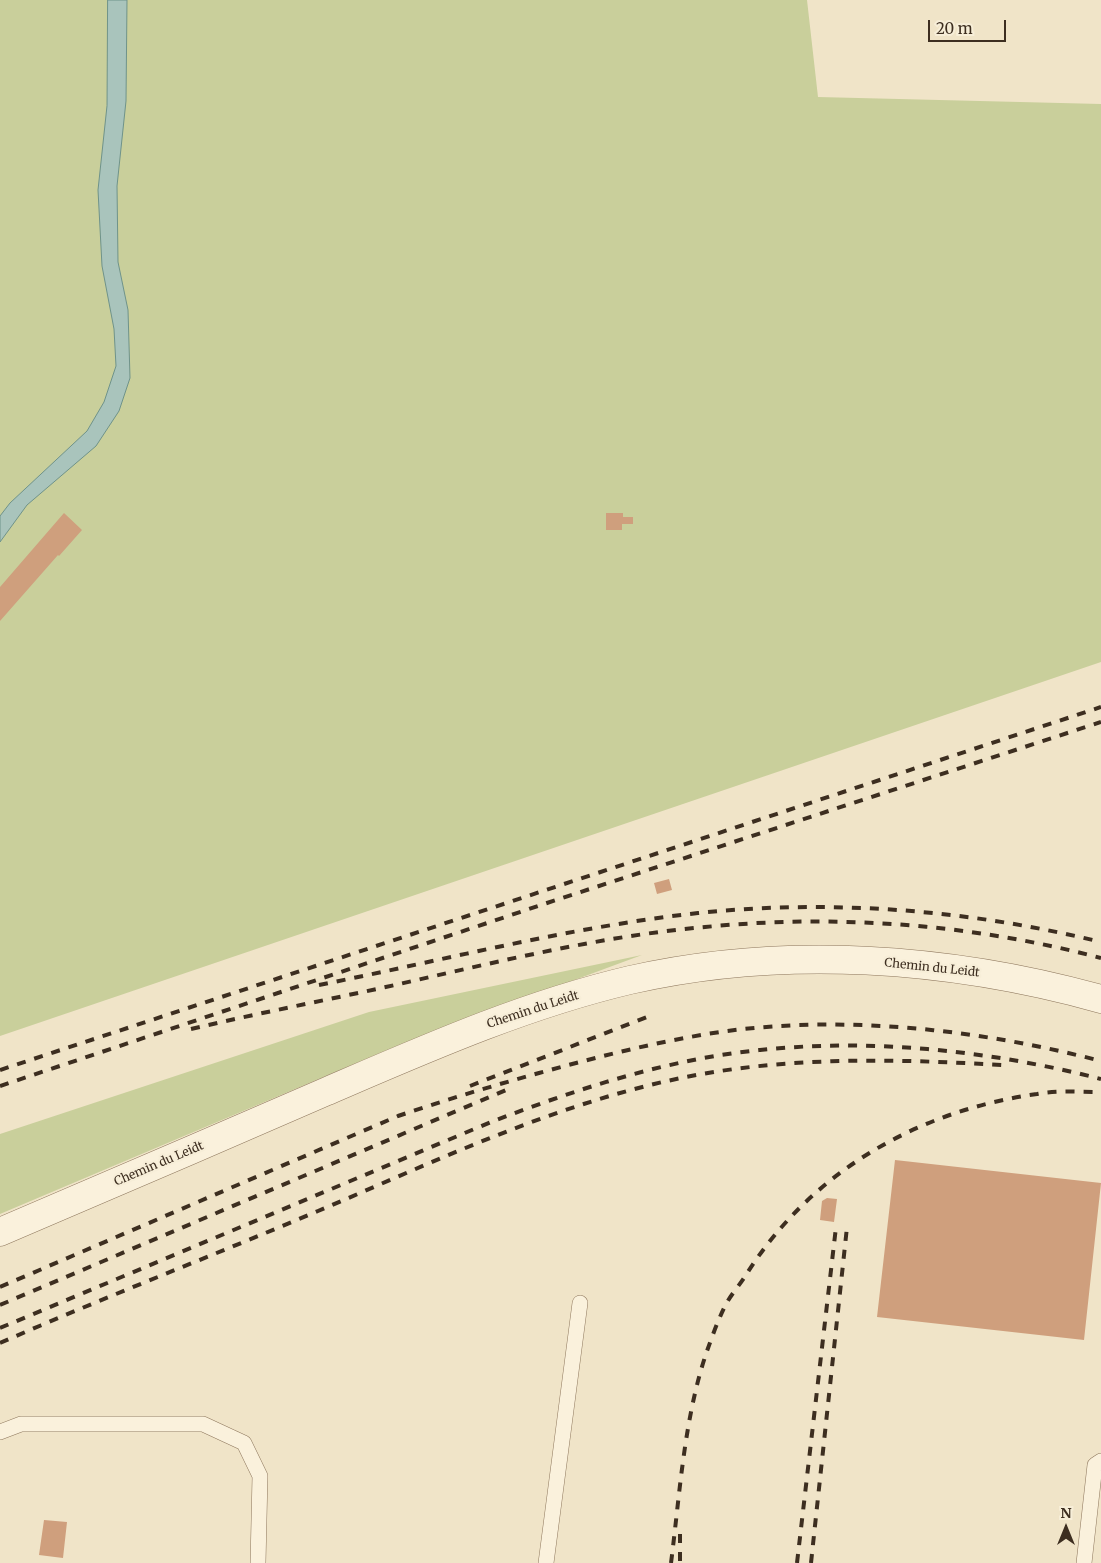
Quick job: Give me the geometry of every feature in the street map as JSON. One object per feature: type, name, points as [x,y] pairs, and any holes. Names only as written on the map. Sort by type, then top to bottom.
[{"type":"street","name":"Chemin du Leidt","points":[[0,1232],[495,1020],[630,980],[694,969],[750,964],[809,961],[903,963],[1020,979],[1101,999]]},
{"type":"lane","points":[[546,1563],[580,1303]]},
{"type":"lane","points":[[0,1432],[21,1424],[203,1424],[244,1443],[260,1476],[258,1563]]},
{"type":"lane","points":[[1084,1563],[1095,1465],[1101,1461]]},
{"type":"green space","points":[[0,0],[807,0],[818,97],[1101,104],[1101,662],[0,1036]]},
{"type":"green space","points":[[642,955],[399,1045],[0,1214],[0,1134],[369,1012]]},
{"type":"water","points":[[108,0],[127,0],[126,101],[117,186],[118,262],[128,310],[130,378],[119,411],[96,446],[27,505],[0,542],[0,516],[10,503],[87,431],[104,402],[116,366],[114,329],[102,266],[98,190],[107,106]]},
{"type":"building","points":[[64,513],[82,530],[0,621],[0,587]]},
{"type":"building","points":[[606,513],[623,513],[623,517],[633,517],[633,524],[622,524],[622,530],[606,530]]},
{"type":"building","points":[[669,879],[672,890],[657,894],[654,883]]},
{"type":"building","points":[[895,1160],[1101,1183],[1084,1340],[877,1317]]},
{"type":"building","points":[[827,1198],[837,1199],[834,1222],[820,1220],[822,1201]]},
{"type":"building","points":[[44,1520],[67,1522],[63,1558],[39,1555]]},
{"type":"railway","points":[[0,1070],[1101,707]]},
{"type":"railway","points":[[0,1086],[547,903],[1101,722]]},
{"type":"railway","points":[[319,985],[555,935],[650,919],[749,909],[800,907],[901,910],[1002,922],[1101,942]]},
{"type":"railway","points":[[191,1029],[588,943],[666,931],[755,923],[855,922],[954,930],[1052,946],[1101,958]]},
{"type":"railway","points":[[470,1086],[652,1015]]},
{"type":"railway","points":[[0,1287],[398,1116],[521,1078],[656,1044],[727,1031],[773,1026],[868,1025],[915,1028],[1009,1041],[1101,1061]]},
{"type":"railway","points":[[0,1328],[491,1122],[590,1087],[691,1060],[760,1050],[803,1047],[889,1047],[975,1054],[1060,1069],[1101,1079]]},
{"type":"railway","points":[[0,1343],[451,1154],[542,1118],[634,1089],[721,1071],[801,1063],[922,1061],[1003,1065]]},
{"type":"railway","points":[[0,1305],[513,1087]]},
{"type":"railway","points":[[671,1563],[688,1429],[699,1376],[707,1351],[729,1299],[770,1241],[800,1207],[833,1178],[870,1153],[908,1132],[949,1115],[992,1102],[1045,1093],[1101,1092]]},
{"type":"railway","points":[[797,1563],[836,1227]]},
{"type":"railway","points":[[811,1563],[847,1227]]},
{"type":"railway","points":[[680,1534],[680,1563]]}]
